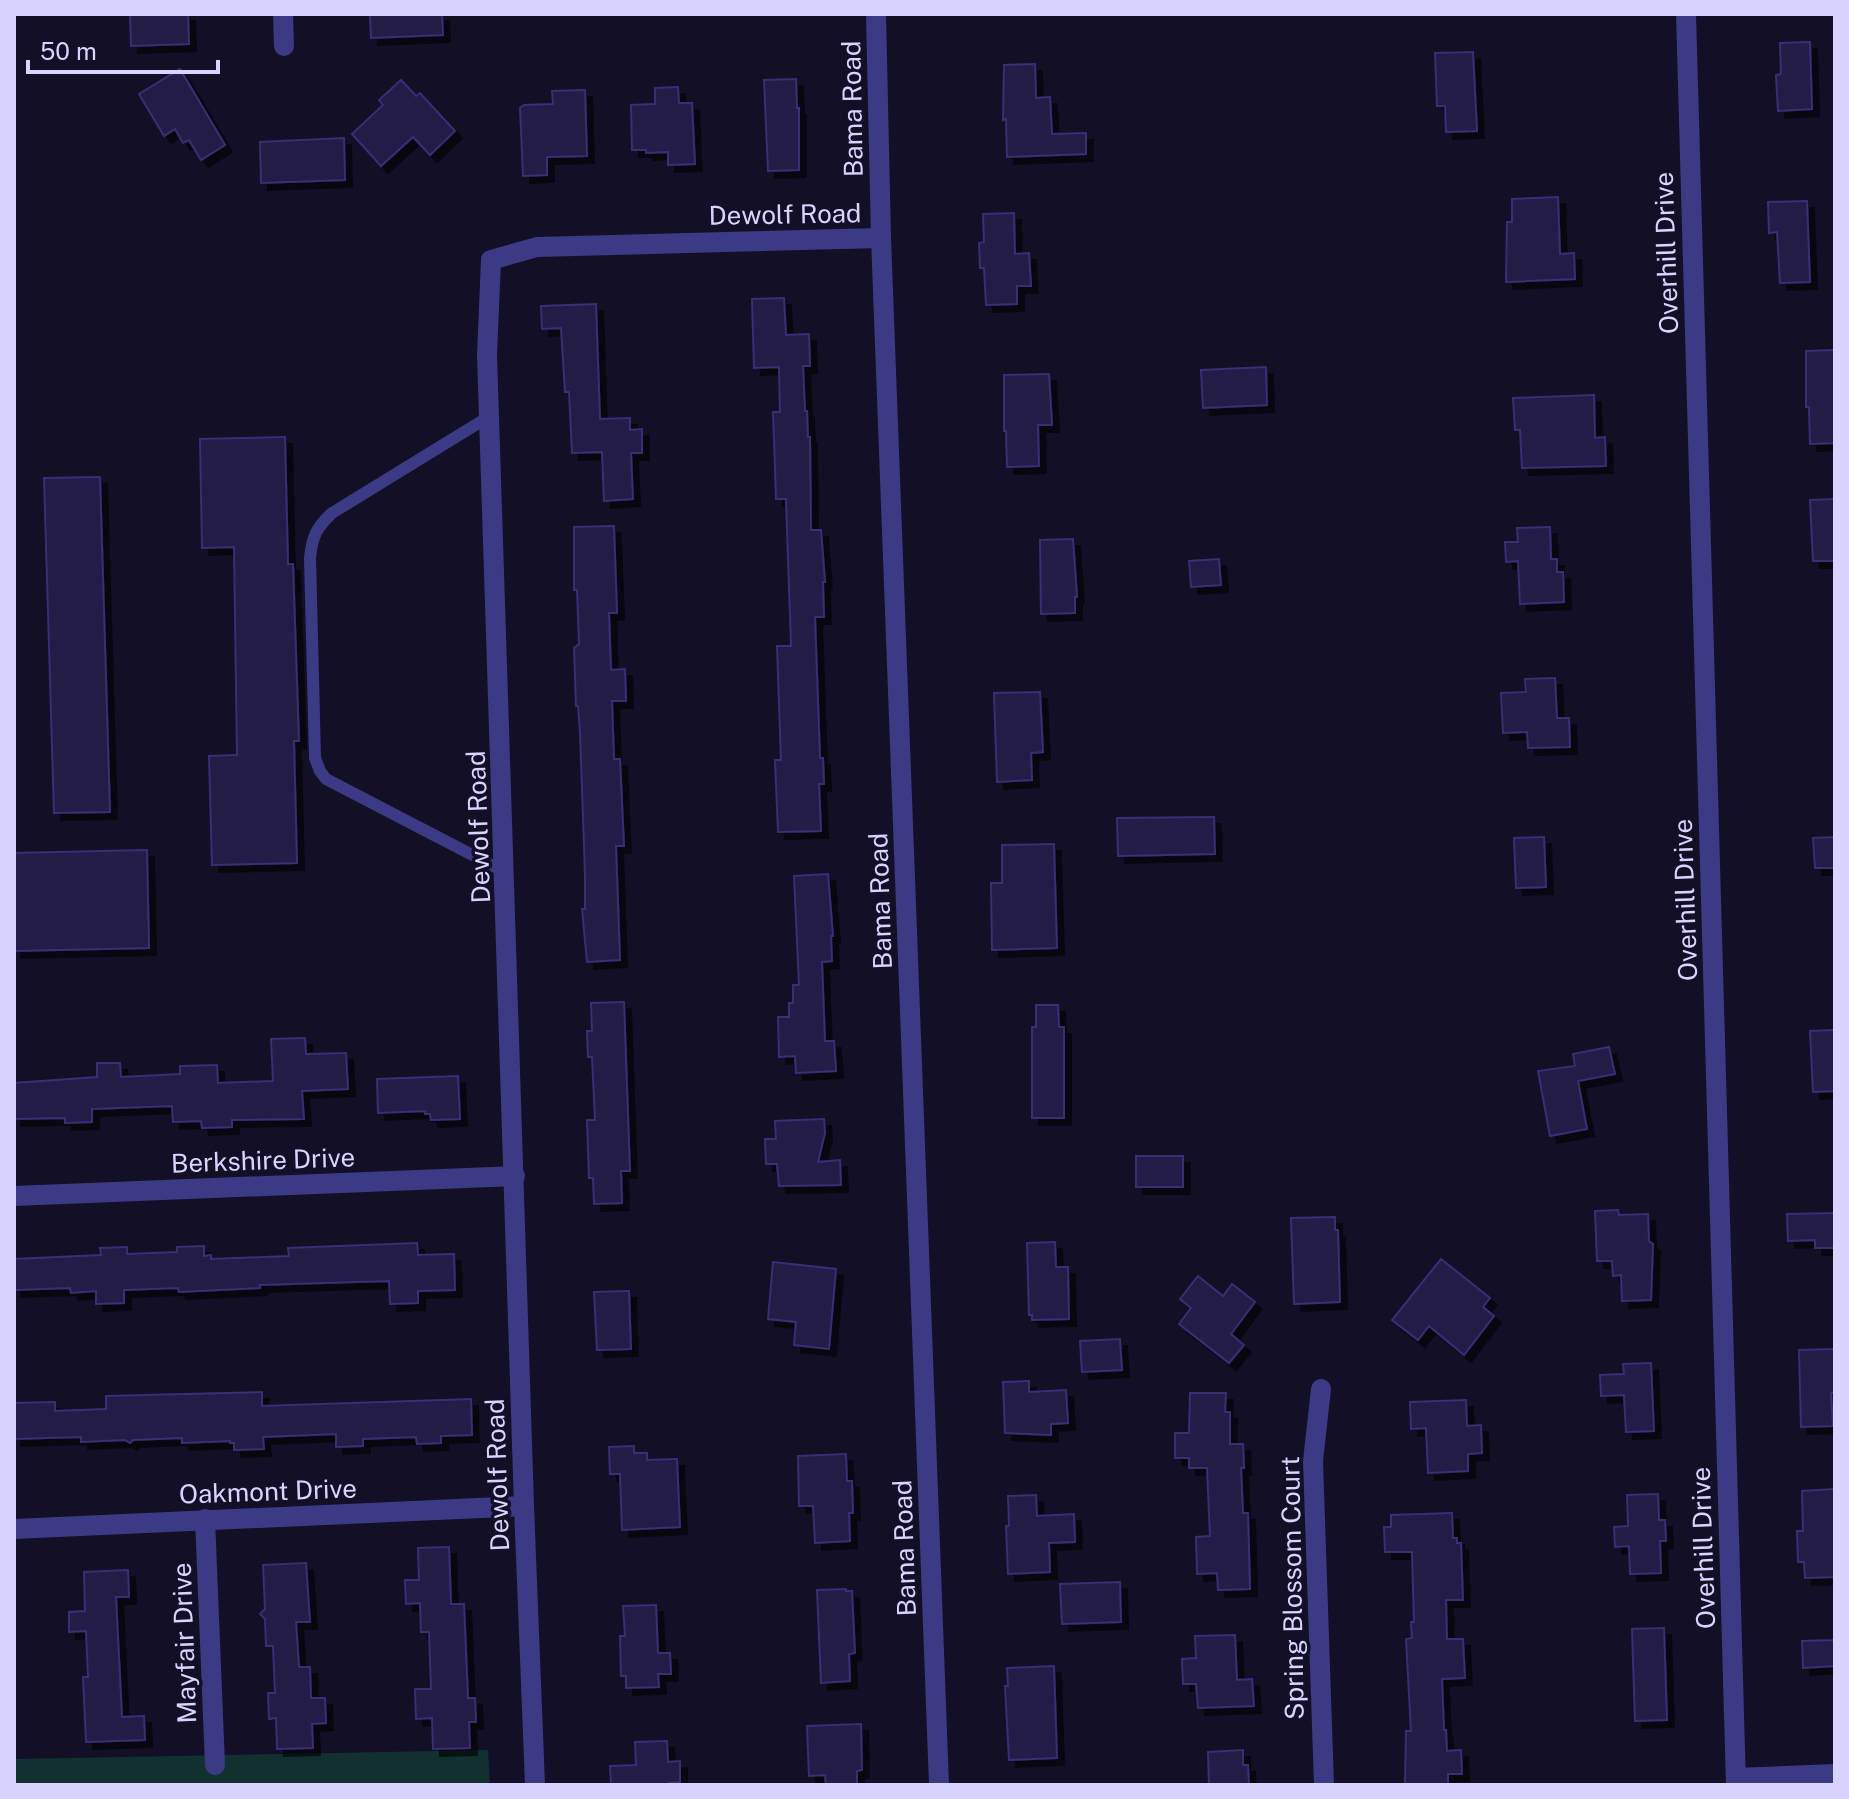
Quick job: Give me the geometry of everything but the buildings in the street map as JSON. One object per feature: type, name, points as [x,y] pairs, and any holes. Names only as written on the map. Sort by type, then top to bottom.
[{"type":"street","points":[[283,14],[284,46]]},
{"type":"street","name":"Bama Road","points":[[876,14],[881,238],[939,1785]]},
{"type":"street","name":"Overhill Drive","points":[[1686,14],[1736,1781]]},
{"type":"street","name":"Dewolf Road","points":[[535,1785],[487,355],[491,260],[537,247],[881,238]]},
{"type":"street","name":"Berkshire Drive","points":[[14,1196],[515,1176]]},
{"type":"street","name":"Spring Blossom Court","points":[[1321,1389],[1313,1461],[1324,1785]]},
{"type":"street","name":"Oakmont Drive","points":[[14,1529],[524,1506]]},
{"type":"street","name":"Mayfair Drive","points":[[205,1519],[215,1765]]},
{"type":"street","points":[[1736,1781],[1835,1774]]},
{"type":"lane","points":[[490,416],[332,513],[317,527],[311,538],[315,758],[326,779],[505,872]]},
{"type":"green space","points":[[488,1750],[490,1785],[14,1785],[14,1759]]}]
